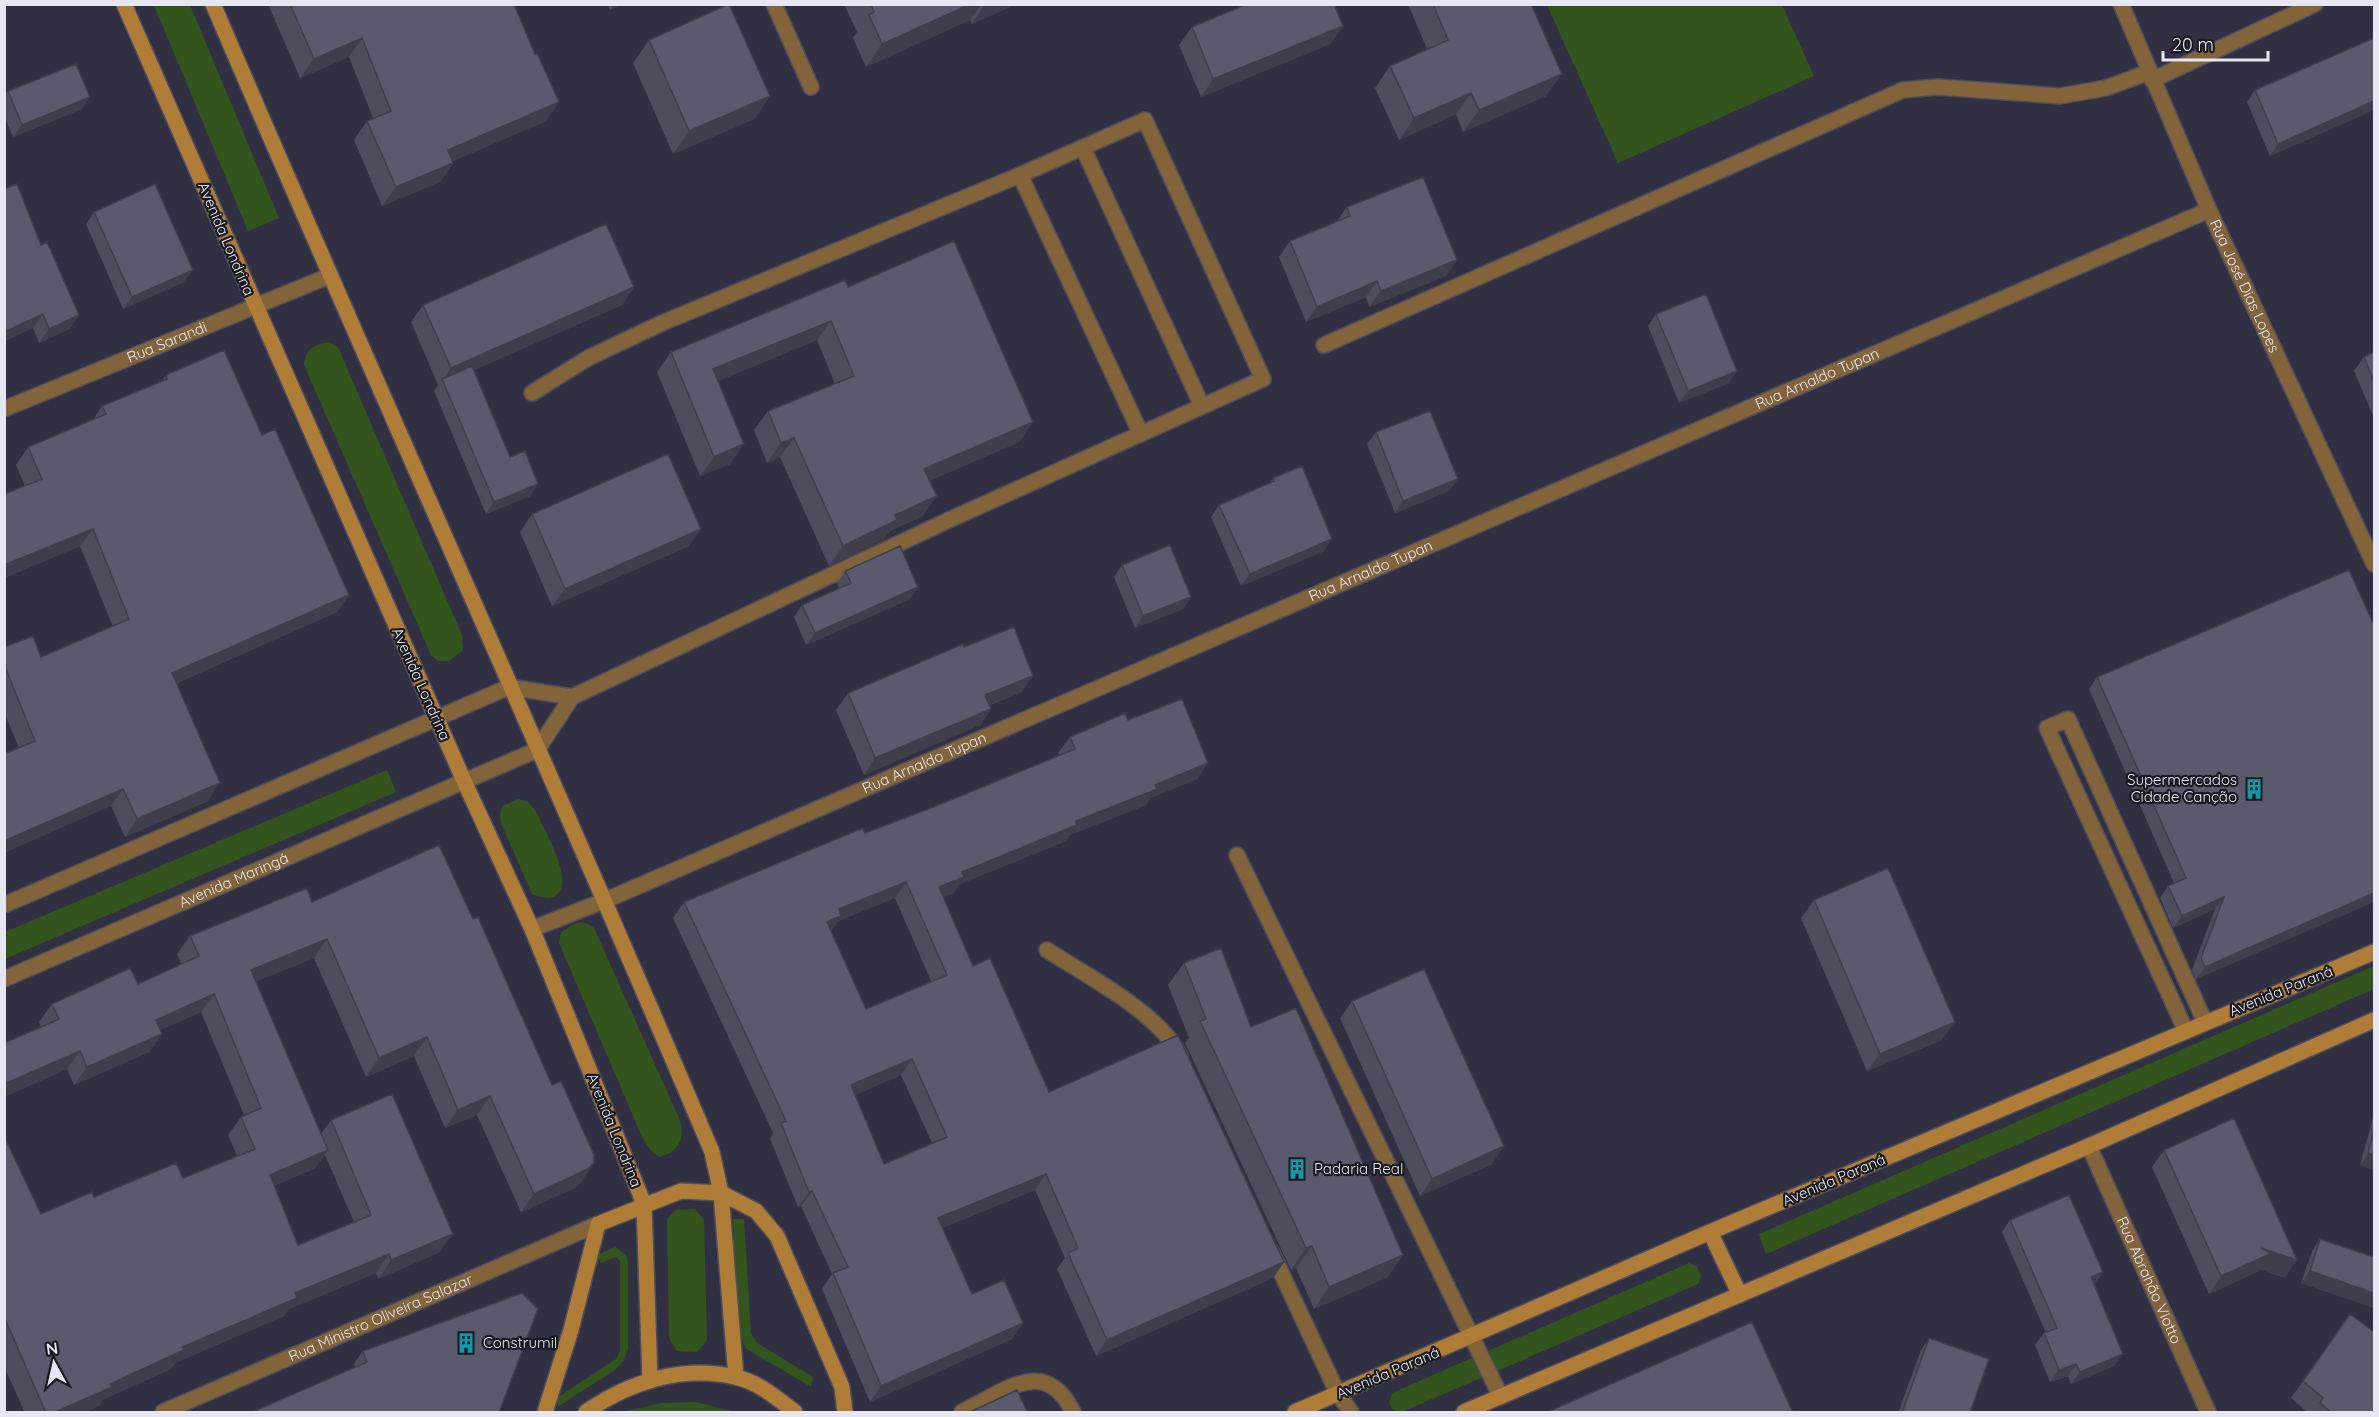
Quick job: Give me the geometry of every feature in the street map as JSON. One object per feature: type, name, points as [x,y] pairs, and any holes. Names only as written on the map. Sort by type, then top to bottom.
[{"type":"main road","name":"Avenida Londrina","points":[[124,4],[436,718],[532,929],[644,1204],[650,1380]]},
{"type":"main road","points":[[213,4],[328,276],[537,750],[606,900],[712,1152],[721,1193],[736,1377]]},
{"type":"main road","name":"Avenida Paraná","points":[[1295,1413],[1710,1232],[2374,952]]},
{"type":"main road","points":[[1464,1413],[2090,1146],[2374,1020]]},
{"type":"main road","points":[[545,1413],[571,1330],[598,1224],[681,1191],[721,1193],[756,1211],[777,1236],[842,1387],[844,1413]]},
{"type":"main road","points":[[1710,1232],[1740,1295]]},
{"type":"main road","points":[[586,1413],[609,1396],[650,1380],[686,1374],[736,1377],[756,1386],[795,1413]]},
{"type":"street","points":[[774,4],[811,87]]},
{"type":"street","name":"Rua José Dias Lopes","points":[[2121,4],[2208,210],[2374,564]]},
{"type":"street","points":[[1324,345],[1904,90],[1938,87],[2060,96],[2106,88],[2151,76],[2315,4]]},
{"type":"street","points":[[532,393],[588,358],[662,323],[1020,175],[1145,120],[1263,379],[951,519],[572,697],[537,750]]},
{"type":"street","points":[[1083,148],[1202,406]]},
{"type":"street","points":[[1020,175],[1141,434]]},
{"type":"street","name":"Rua Arnaldo Tupan","points":[[532,929],[606,900],[2208,210]]},
{"type":"street","name":"Rua Sarandi","points":[[4,409],[328,276]]},
{"type":"street","points":[[4,905],[509,687],[572,697]]},
{"type":"street","points":[[2186,1031],[2047,728],[2068,719],[2205,1022]]},
{"type":"street","name":"Avenida Maringá","points":[[4,979],[537,750]]},
{"type":"street","points":[[1237,855],[1502,1397]]},
{"type":"street","points":[[1047,950],[1148,1016],[1174,1043],[1189,1075]]},
{"type":"street","name":"Rua Abrahão Viotto","points":[[2090,1146],[2208,1413]]},
{"type":"street","name":"Rua Ministro Oliveira Salazar","points":[[163,1413],[598,1224]]},
{"type":"street","points":[[1263,1234],[1338,1394],[1351,1413]]},
{"type":"street","points":[[962,1413],[1020,1383],[1045,1381],[1064,1393],[1073,1413]]},
{"type":"green space","points":[[154,5],[190,5],[279,218],[248,231]]},
{"type":"green space","points":[[1547,5],[1782,5],[1814,76],[1618,163]]},
{"type":"green space","points":[[329,342],[338,347],[462,635],[463,650],[449,661],[438,661],[431,655],[304,365],[306,355],[311,349]]},
{"type":"green space","points":[[387,770],[396,792],[5,959],[5,932]]},
{"type":"green space","points":[[518,799],[528,802],[535,810],[556,855],[562,880],[561,890],[555,896],[544,898],[532,894],[501,823],[502,806]]},
{"type":"green space","points":[[576,923],[586,923],[594,928],[679,1118],[682,1131],[680,1143],[666,1155],[659,1157],[651,1151],[642,1137],[559,943],[561,932]]},
{"type":"green space","points":[[2374,966],[2374,989],[1766,1254],[1759,1234]]},
{"type":"green space","points":[[695,1209],[704,1220],[707,1340],[697,1352],[677,1351],[669,1338],[667,1219],[676,1210]]},
{"type":"green space","points":[[733,1219],[744,1219],[751,1333],[757,1343],[813,1377],[811,1387],[745,1348],[738,1324]]},
{"type":"green space","points":[[616,1247],[627,1256],[628,1264],[628,1349],[623,1361],[615,1370],[559,1406],[555,1399],[616,1359],[620,1351],[620,1261],[616,1257],[601,1263],[596,1255]]},
{"type":"green space","points":[[1689,1263],[1697,1267],[1701,1276],[1698,1284],[1402,1412],[1393,1410],[1389,1403],[1392,1393]]},
{"type":"green space","points":[[696,1402],[735,1412],[622,1412],[662,1403]]},
{"type":"building","points":[[290,4],[514,4],[559,102],[448,150],[453,163],[396,187],[367,121],[391,111],[362,38],[314,59]]},
{"type":"building","points":[[729,4],[770,96],[689,131],[649,40]]},
{"type":"building","points":[[871,4],[971,4],[882,44],[869,15],[874,12]]},
{"type":"building","points":[[1247,4],[1334,4],[1343,26],[1213,79],[1192,27]]},
{"type":"building","points":[[1433,4],[1531,4],[1562,74],[1479,110],[1471,93],[1414,118],[1390,66],[1448,40]]},
{"type":"building","points":[[2374,38],[2374,101],[2278,144],[2255,90]]},
{"type":"building","points":[[76,64],[90,97],[22,125],[8,91]]},
{"type":"building","points":[[1423,177],[1457,260],[1381,291],[1377,281],[1317,307],[1290,241],[1350,216],[1347,207]]},
{"type":"building","points":[[17,184],[41,245],[47,242],[79,315],[49,329],[43,314],[4,332],[4,189]]},
{"type":"building","points":[[155,184],[193,270],[132,297],[94,212]]},
{"type":"building","points":[[606,224],[634,287],[451,368],[423,305]]},
{"type":"building","points":[[954,241],[1033,422],[924,469],[937,496],[895,515],[897,520],[843,546],[794,438],[781,443],[768,411],[854,376],[831,321],[713,369],[744,444],[714,457],[671,352],[845,280],[848,287]]},
{"type":"building","points":[[1706,294],[1737,371],[1688,391],[1656,314]]},
{"type":"building","points":[[224,350],[262,435],[275,429],[349,595],[172,673],[220,783],[137,819],[123,789],[4,841],[4,754],[35,741],[4,664],[4,647],[33,636],[41,657],[129,619],[93,529],[4,565],[4,494],[42,479],[28,447],[106,414],[102,406],[167,379],[166,375]]},
{"type":"building","points":[[2374,352],[2374,382],[2364,357]]},
{"type":"building","points":[[472,366],[510,457],[525,451],[538,484],[494,502],[442,379]]},
{"type":"building","points":[[1430,411],[1458,479],[1403,501],[1376,432]]},
{"type":"building","points":[[668,454],[701,529],[565,589],[532,514]]},
{"type":"building","points":[[1302,466],[1332,539],[1250,574],[1219,505]]},
{"type":"building","points":[[1170,545],[1191,597],[1143,616],[1122,565]]},
{"type":"building","points":[[900,546],[918,587],[815,633],[802,605],[851,583],[845,571]]},
{"type":"building","name":"Supermercados Cidade Canção","points":[[2349,570],[2374,625],[2374,893],[2205,967],[2201,958],[2224,897],[2182,916],[2168,886],[2186,878],[2097,677]]},
{"type":"building","points":[[1014,627],[1033,676],[985,695],[991,709],[875,758],[848,693],[963,644],[964,647]]},
{"type":"building","points":[[1182,699],[1208,763],[1155,785],[1157,789],[1076,821],[1077,825],[962,872],[964,877],[939,887],[973,966],[990,958],[1049,1092],[1178,1035],[1284,1262],[1107,1340],[1068,1253],[1078,1248],[1046,1174],[938,1218],[972,1294],[1004,1280],[1023,1323],[881,1386],[833,1273],[848,1267],[812,1191],[809,1192],[781,1123],[786,1121],[684,902],[863,828],[865,833],[1075,749],[1070,737],[1125,713],[1128,720]],"holes":[[[906,882],[947,975],[866,1009],[827,922],[841,916],[839,909]],[[912,1059],[947,1137],[884,1164],[851,1085]]]},
{"type":"building","points":[[439,845],[473,919],[478,917],[552,1085],[561,1081],[594,1155],[594,1163],[588,1169],[534,1194],[490,1096],[458,1110],[427,1037],[379,1058],[327,939],[251,970],[328,1150],[270,1175],[298,1245],[371,1215],[331,1120],[392,1094],[453,1234],[391,1260],[389,1254],[295,1293],[297,1298],[182,1347],[184,1350],[110,1384],[112,1387],[53,1413],[46,1413],[6,1321],[4,1321],[4,1136],[41,1214],[92,1192],[94,1197],[176,1163],[183,1178],[255,1149],[241,1117],[261,1108],[214,994],[156,1020],[162,1034],[87,1067],[80,1051],[4,1084],[4,1043],[59,1019],[52,1004],[130,968],[138,984],[199,956],[190,936],[307,888],[312,902]]},
{"type":"building","points":[[1888,868],[1955,1022],[1880,1054],[1814,900]]},
{"type":"building","name":"Padaria Real","points":[[1221,948],[1251,1027],[1296,1008],[1403,1255],[1329,1287],[1312,1246],[1306,1248],[1200,1021],[1206,1019],[1184,963]]},
{"type":"building","points":[[1424,969],[1504,1146],[1432,1179],[1352,1001]]},
{"type":"building","points":[[2234,1118],[2297,1260],[2261,1248],[2270,1254],[2221,1276],[2164,1150]]},
{"type":"building","points":[[2374,1131],[2374,1155],[2368,1153]]},
{"type":"building","points":[[2069,1195],[2103,1272],[2091,1277],[2123,1354],[2080,1372],[2076,1364],[2059,1370],[2044,1333],[2057,1328],[2010,1220]]},
{"type":"building","points":[[2320,1239],[2374,1257],[2374,1293],[2310,1271]]},
{"type":"building","name":"Construmil","points":[[522,1293],[538,1309],[499,1413],[250,1413],[367,1362],[363,1351]]},
{"type":"building","points":[[2350,1314],[2374,1332],[2374,1413],[2332,1413],[2320,1403],[2323,1398],[2303,1381]]},
{"type":"building","points":[[1752,1322],[1793,1413],[1545,1413]]},
{"type":"building","points":[[1929,1338],[1989,1359],[1970,1413],[1902,1413]]},
{"type":"building","points":[[1017,1390],[1028,1413],[968,1413]]},
{"type":"place","name":"Supermercados Cidade Canção","points":[[2254,789]]},
{"type":"place","name":"Padaria Real","points":[[1297,1169]]},
{"type":"place","name":"Construmil","points":[[466,1343]]}]
